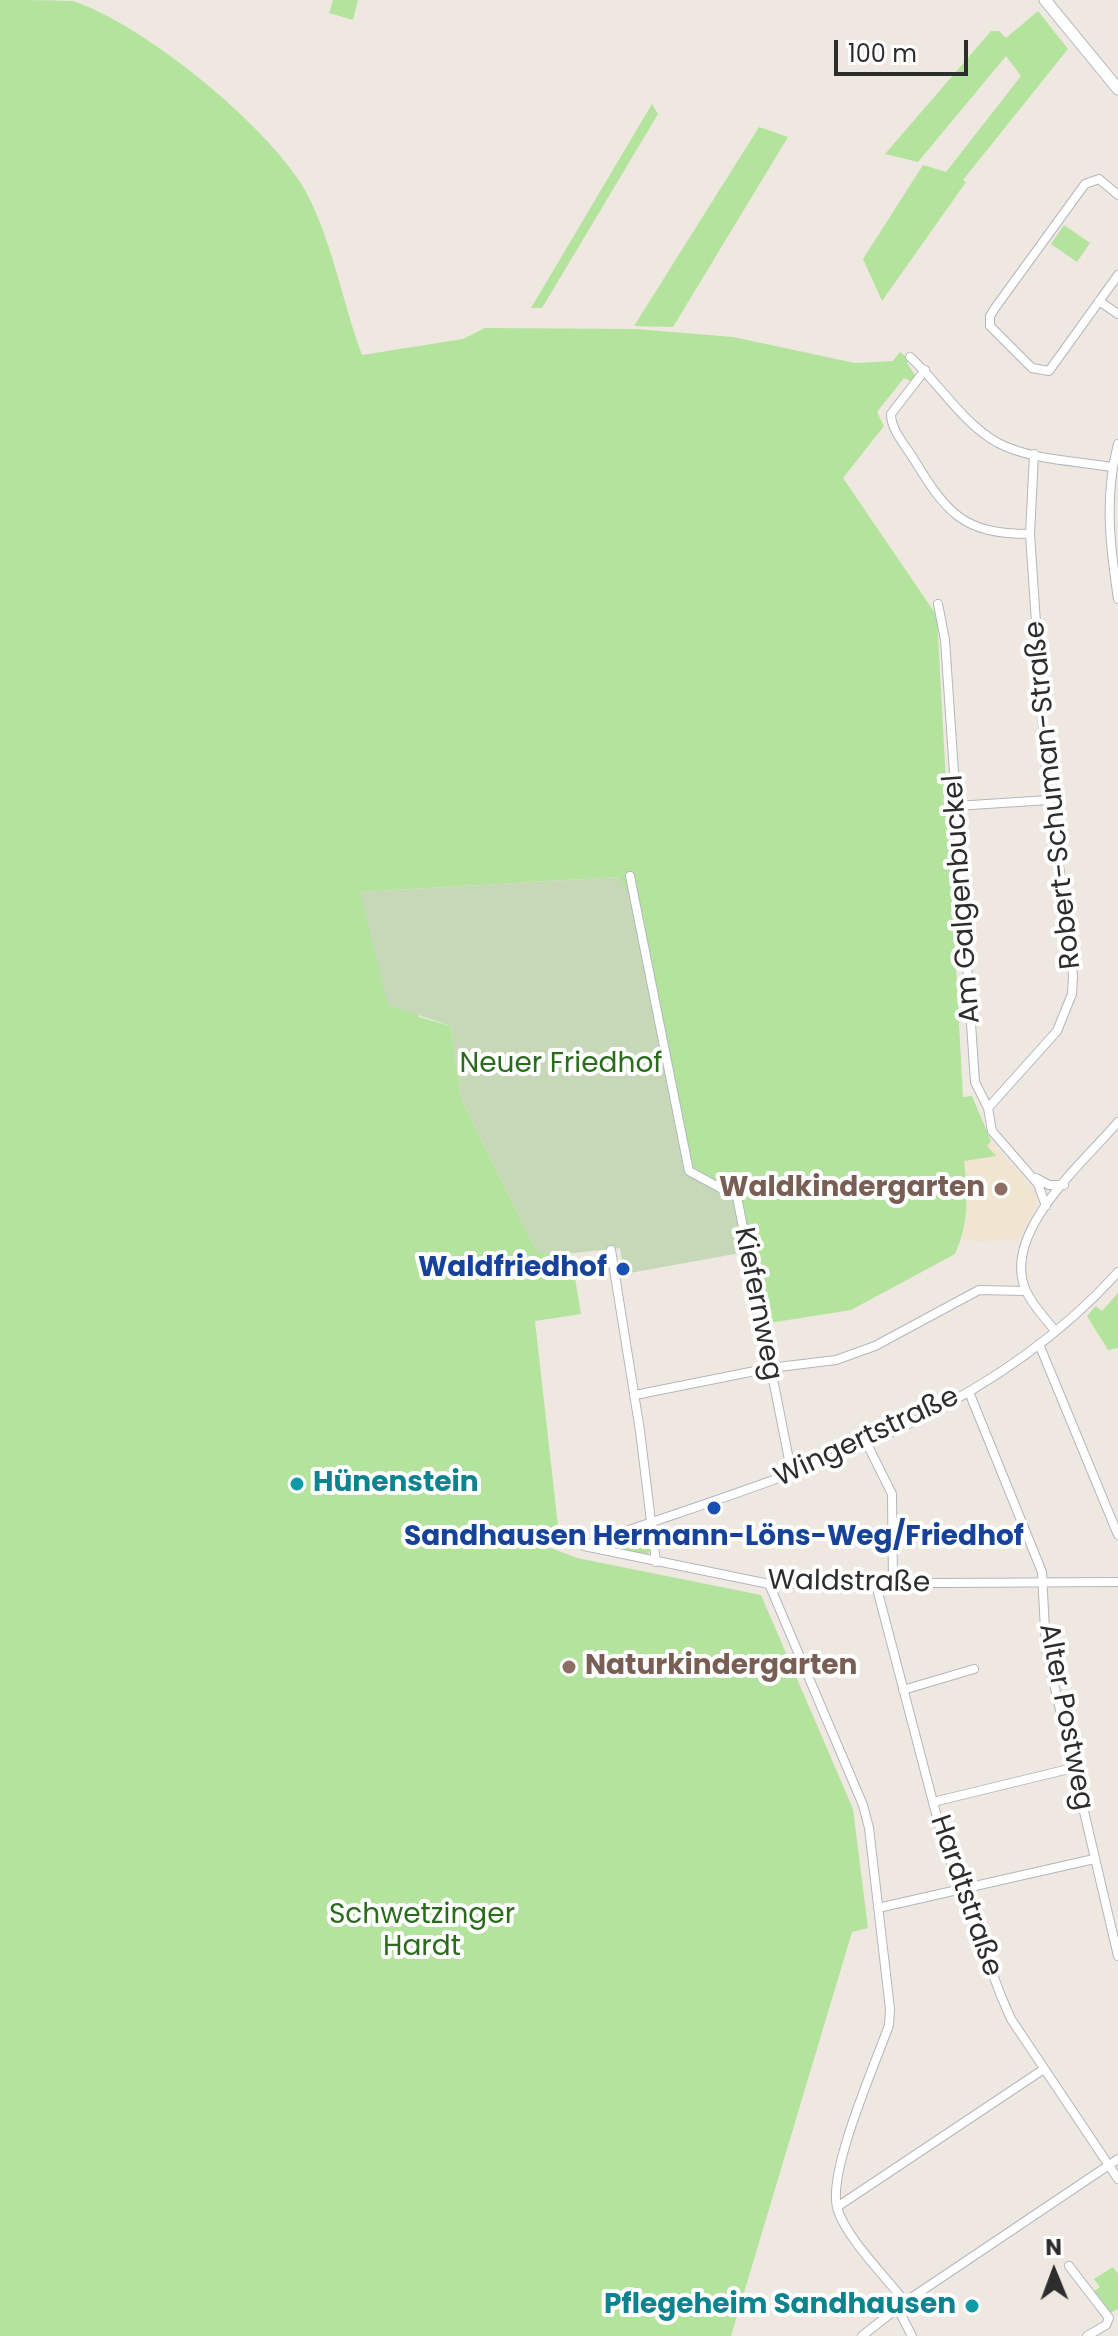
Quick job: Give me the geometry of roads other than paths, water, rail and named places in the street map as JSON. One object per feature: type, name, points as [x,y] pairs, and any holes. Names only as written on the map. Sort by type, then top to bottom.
[{"type":"street","points":[[1045,0],[1118,89]]},
{"type":"street","points":[[1118,195],[1099,179],[1085,184],[989,321],[995,333],[1032,368],[1043,372],[1056,364],[1118,275]]},
{"type":"street","points":[[1099,301],[1118,314]]},
{"type":"street","points":[[910,357],[976,426],[996,442],[1034,454],[1112,467]]},
{"type":"street","points":[[925,370],[891,414],[892,424],[920,470],[947,509],[964,522],[1000,534],[1030,534]]},
{"type":"street","points":[[1118,444],[1112,467],[1108,521],[1118,599]]},
{"type":"street","name":"Robert-Schuman-Straße","points":[[988,1108],[1057,1031],[1072,994],[1072,952],[1048,800],[1030,534],[1034,454]]},
{"type":"street","name":"Am Galgenbuckel","points":[[938,604],[945,640],[975,1082],[988,1108],[992,1131],[1032,1176],[1042,1191],[1046,1206]]},
{"type":"street","points":[[956,806],[1048,800]]},
{"type":"street","name":"Kiefernweg","points":[[630,876],[689,1171],[737,1197],[792,1475]]},
{"type":"street","points":[[1055,1331],[1026,1291],[1022,1263],[1025,1242],[1046,1206],[1118,1122]]},
{"type":"street","points":[[1032,1176],[1049,1185],[1064,1185]]},
{"type":"street","points":[[611,1250],[635,1395],[656,1562]]},
{"type":"street","name":"Wingertstraße","points":[[584,1546],[792,1475],[947,1407],[1087,1307],[1118,1272]]},
{"type":"street","points":[[635,1395],[770,1368],[856,1355],[979,1290],[1026,1291]]},
{"type":"street","points":[[1039,1344],[1118,1535]]},
{"type":"street","name":"Alter Postweg","points":[[969,1392],[1043,1584],[1046,1650],[1118,1956]]},
{"type":"street","points":[[867,1444],[888,1482],[895,1507],[893,1585]]},
{"type":"street","name":"Waldstraße","points":[[584,1546],[769,1584],[1118,1582]]},
{"type":"street","points":[[769,1584],[863,1805],[890,1999],[889,2025],[838,2172],[837,2207],[844,2223],[902,2306],[912,2336]]},
{"type":"street","name":"Hardtstraße","points":[[876,1585],[933,1802],[960,1890],[1011,2019],[1118,2179]]},
{"type":"street","points":[[903,1690],[974,1669]]},
{"type":"street","points":[[933,1802],[1073,1768]]},
{"type":"street","points":[[878,1908],[1094,1859]]},
{"type":"street","points":[[1108,1916],[1118,1912]]},
{"type":"street","points":[[837,2207],[1044,2069]]},
{"type":"street","points":[[862,2336],[1118,2159]]},
{"type":"street","points":[[1069,2266],[1109,2318],[1106,2325],[1087,2336]]},
{"type":"place","name":"Waldkindergarten","points":[[1001,1189]]},
{"type":"place","name":"Waldfriedhof","points":[[623,1269]]},
{"type":"place","name":"Hünenstein","points":[[297,1484]]},
{"type":"place","name":"Sandhausen Hermann-Löns-Weg/Friedhof","points":[[714,1508]]},
{"type":"place","name":"Naturkindergarten","points":[[569,1667]]},
{"type":"place","name":"Pflegeheim Sandhausen","points":[[972,2306]]},
{"type":"park label","name":"Neuer Friedhof","points":[[561,1065]]},
{"type":"park label","name":"Schwetzinger Hardt","points":[[422,1932]]}]
